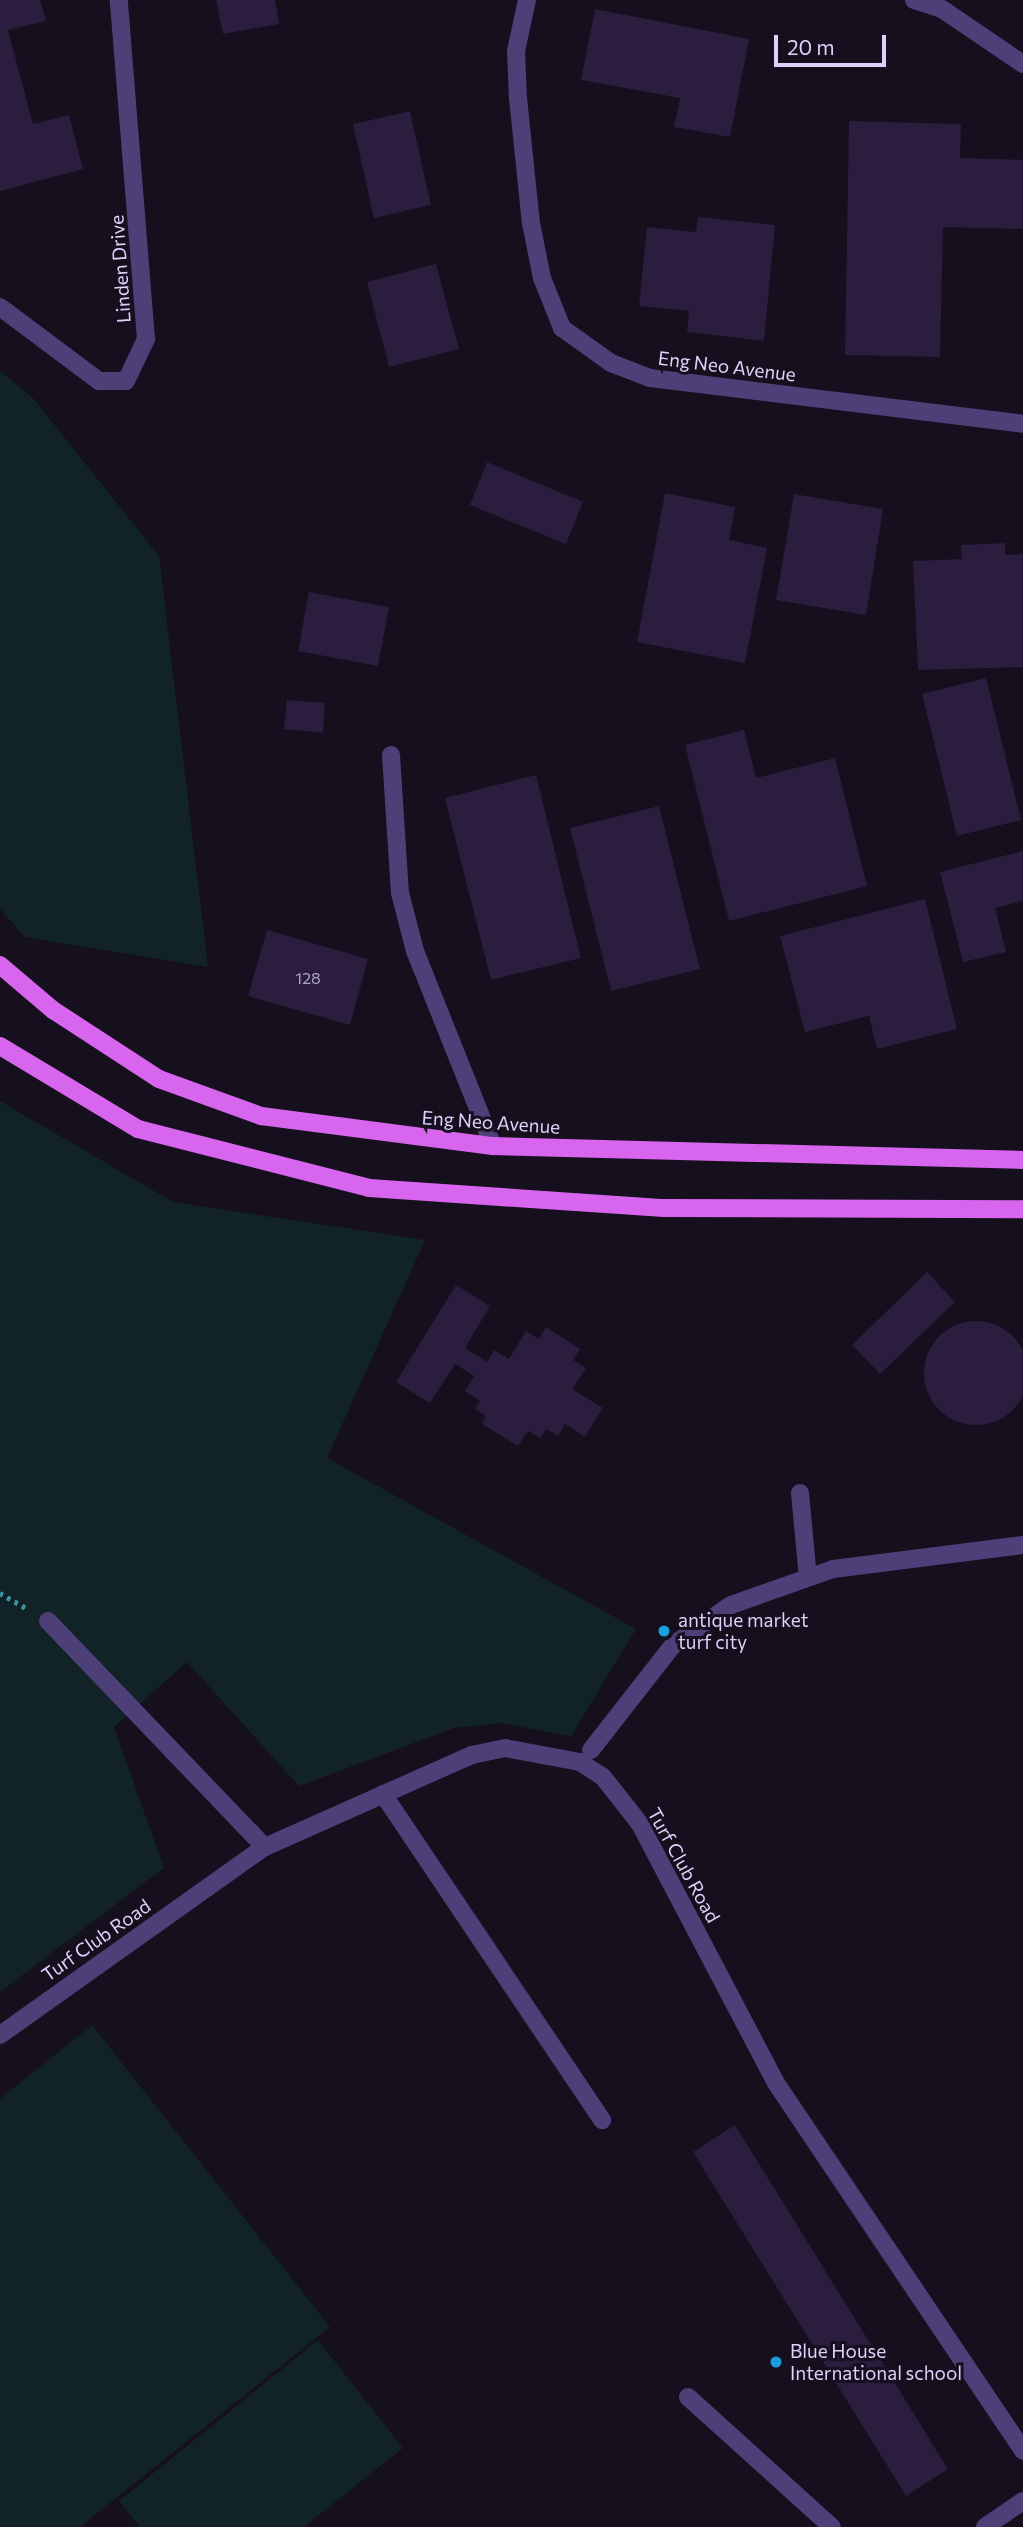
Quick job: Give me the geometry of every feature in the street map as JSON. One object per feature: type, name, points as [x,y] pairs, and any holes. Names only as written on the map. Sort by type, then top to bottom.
[{"type":"main road","name":"Eng Neo Avenue","points":[[0,965],[53,1010],[159,1079],[261,1116],[494,1146],[1023,1160]]},
{"type":"main road","points":[[0,1046],[138,1129],[369,1188],[664,1208],[1023,1209]]},
{"type":"street","name":"Linden Drive","points":[[0,307],[99,381],[126,381],[146,339],[119,0]]},
{"type":"street","name":"Eng Neo Avenue","points":[[527,0],[516,51],[519,112],[531,223],[542,278],[562,328],[611,363],[650,378],[1023,424]]},
{"type":"street","points":[[914,0],[942,9],[1023,64]]},
{"type":"street","points":[[391,755],[400,893],[415,951],[494,1146]]},
{"type":"street","points":[[800,1493],[808,1577]]},
{"type":"street","points":[[591,1751],[673,1644],[731,1605],[808,1577],[1023,1545]]},
{"type":"street","points":[[48,1620],[265,1847]]},
{"type":"street","name":"Turf Club Road","points":[[0,2035],[265,1847],[472,1755],[505,1748],[580,1762],[603,1777],[640,1824],[776,2083],[1023,2451]]},
{"type":"street","points":[[383,1794],[602,2120]]},
{"type":"street","points":[[688,2397],[832,2527]]},
{"type":"street","points":[[985,2527],[1023,2501]]},
{"type":"shaded area","points":[[0,371],[33,398],[159,556],[208,967],[25,937],[0,909]]},
{"type":"shaded area","points":[[0,1101],[173,1202],[425,1240],[327,1458],[636,1629],[571,1736],[500,1723],[454,1728],[299,1786],[187,1662],[114,1727],[164,1868],[0,1992]]},
{"type":"shaded area","points":[[92,2025],[330,2327],[80,2527],[0,2527],[0,2099]]},
{"type":"shaded area","points":[[318,2340],[403,2448],[304,2527],[140,2527],[119,2501]]},
{"type":"building","points":[[0,0],[40,0],[46,21],[8,30],[33,124],[69,115],[83,169],[0,191]]},
{"type":"building","points":[[216,0],[275,0],[279,24],[223,34]]},
{"type":"building","points":[[595,9],[749,39],[730,137],[674,127],[680,98],[581,80]]},
{"type":"building","points":[[410,111],[431,205],[374,218],[353,124]]},
{"type":"building","points":[[849,121],[961,124],[960,158],[1023,160],[1023,229],[943,227],[940,357],[845,355]]},
{"type":"building","points":[[698,217],[775,225],[764,341],[687,332],[689,311],[639,306],[647,227],[696,232]]},
{"type":"building","points":[[436,264],[459,349],[389,367],[367,282]]},
{"type":"building","points":[[487,462],[583,502],[566,544],[470,505]]},
{"type":"building","points":[[665,493],[735,507],[729,540],[767,548],[745,663],[637,642]]},
{"type":"building","points":[[794,494],[883,509],[866,615],[776,600]]},
{"type":"building","points":[[1005,543],[1005,555],[1023,554],[1023,667],[918,670],[913,561],[962,559],[961,545]]},
{"type":"building","points":[[309,592],[389,607],[378,666],[298,651]]},
{"type":"building","points":[[986,678],[1021,820],[957,836],[922,694]]},
{"type":"building","points":[[287,700],[325,703],[323,733],[284,729]]},
{"type":"building","points":[[744,730],[756,778],[835,758],[867,886],[729,921],[685,745]]},
{"type":"building","points":[[536,775],[581,958],[491,980],[445,798]]},
{"type":"building","points":[[659,806],[700,969],[611,991],[570,828]]},
{"type":"building","points":[[1023,851],[1023,901],[995,908],[1006,952],[963,962],[940,872]]},
{"type":"building","points":[[925,899],[957,1029],[877,1049],[869,1016],[805,1032],[780,936]]},
{"type":"building","points":[[267,930],[368,959],[350,1025],[248,996]]},
{"type":"building","points":[[927,1272],[955,1302],[880,1374],[852,1345]]},
{"type":"building","points":[[456,1285],[490,1306],[465,1348],[487,1362],[494,1350],[509,1359],[526,1331],[539,1339],[546,1327],[580,1349],[573,1360],[586,1368],[572,1389],[603,1408],[585,1437],[565,1424],[558,1436],[546,1429],[540,1438],[528,1431],[518,1446],[482,1424],[486,1416],[475,1409],[480,1401],[465,1391],[474,1376],[455,1364],[430,1403],[396,1382]]},
{"type":"building","points":[[976,1321],[996,1325],[1013,1336],[1024,1353],[1028,1373],[1024,1393],[1013,1410],[996,1421],[976,1425],[956,1421],[939,1410],[928,1393],[924,1373],[928,1353],[939,1336],[956,1325]]},
{"type":"building","points":[[735,2125],[948,2469],[906,2496],[693,2152]]},
{"type":"place","name":"antique market turf city","points":[[664,1631]]},
{"type":"place","name":"Blue House International school","points":[[776,2362]]}]
